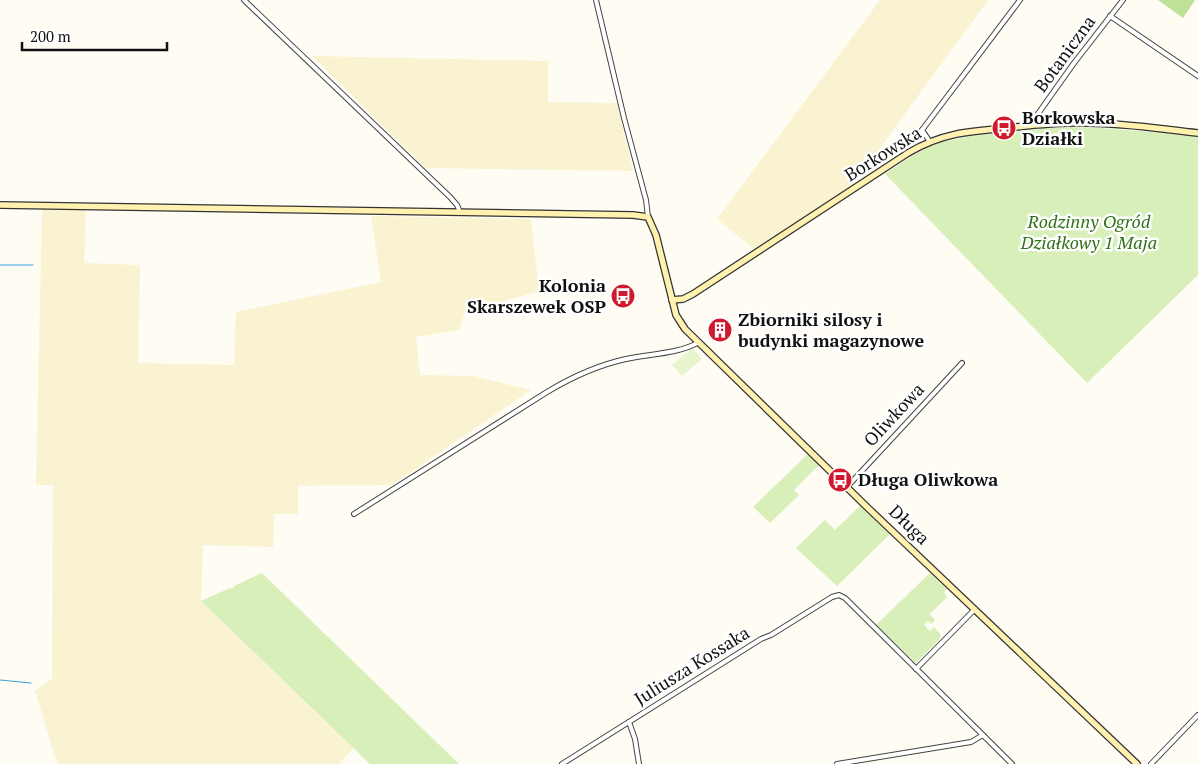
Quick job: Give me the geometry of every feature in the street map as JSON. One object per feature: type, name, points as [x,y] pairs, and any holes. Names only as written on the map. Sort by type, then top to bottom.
[{"type":"street","points":[[244,0],[450,197],[460,212]]},
{"type":"street","points":[[0,205],[633,215],[648,217],[647,206],[596,0]]},
{"type":"street","points":[[914,141],[1020,0]]},
{"type":"street","name":"Botaniczna","points":[[1030,126],[1074,63],[1123,0]]},
{"type":"street","points":[[1110,16],[1198,76]]},
{"type":"street","name":"Borkowska","points":[[672,300],[683,299],[693,294],[908,154],[930,142],[956,134],[1069,123],[1102,123],[1198,134]]},
{"type":"street","points":[[922,130],[930,142]]},
{"type":"street","name":"Długa","points":[[648,217],[656,235],[672,300],[678,318],[685,329],[847,487],[1137,764]]},
{"type":"street","points":[[354,514],[575,376],[617,362],[663,353],[699,342]]},
{"type":"street","name":"Oliwkowa","points":[[847,487],[962,363]]},
{"type":"street","name":"Juliusza Kossaka","points":[[562,764],[761,639],[771,635],[832,597],[839,595],[845,598],[916,669]]},
{"type":"street","points":[[975,609],[916,669],[1012,764]]},
{"type":"street","points":[[1150,764],[1198,715]]},
{"type":"street","points":[[629,722],[635,739],[639,764]]},
{"type":"street","points":[[837,764],[971,742],[983,735]]},
{"type":"shaded area","points":[[880,0],[988,0],[850,189],[755,250],[717,219]]},
{"type":"shaded area","points":[[312,56],[548,61],[548,102],[617,103],[633,171],[426,168]]},
{"type":"shaded area","points":[[42,209],[86,210],[84,263],[140,265],[138,363],[234,365],[236,312],[381,282],[371,216],[531,219],[539,291],[465,312],[459,330],[416,337],[420,375],[473,376],[531,390],[392,485],[298,486],[298,514],[274,514],[273,547],[203,545],[201,601],[354,748],[339,764],[58,764],[35,691],[52,678],[53,485],[36,485]]},
{"type":"green space","points":[[1158,0],[1195,0],[1183,18]]},
{"type":"green space","name":"Rodzinny Ogród Działkowy 1 Maja","points":[[1060,127],[1112,129],[1198,137],[1198,275],[1087,383],[885,174],[912,156],[942,142],[971,136]]},
{"type":"green space","points":[[693,348],[702,359],[682,376],[672,365]]},
{"type":"green space","points":[[808,454],[819,465],[794,490],[799,495],[770,523],[753,507]]},
{"type":"green space","points":[[860,506],[890,534],[837,586],[796,548],[825,520],[835,530]]},
{"type":"green space","points":[[262,573],[459,764],[370,764],[201,601],[230,588],[232,589],[234,586]]},
{"type":"green space","points":[[930,573],[947,589],[944,592],[947,597],[930,614],[935,620],[931,624],[928,621],[924,625],[930,631],[934,627],[941,635],[939,640],[916,663],[876,625]]},
{"type":"waterway","points":[[0,265],[33,265]]},
{"type":"waterway","points":[[0,680],[31,683]]},
{"type":"place","name":"Borkowska Działki","points":[[1004,128]]},
{"type":"place","name":"Kolonia Skarszewek OSP","points":[[623,296]]},
{"type":"place","name":"Zbiorniki silosy i budynki magazynowe","points":[[720,330]]},
{"type":"place","name":"Długa Oliwkowa","points":[[840,480]]}]
